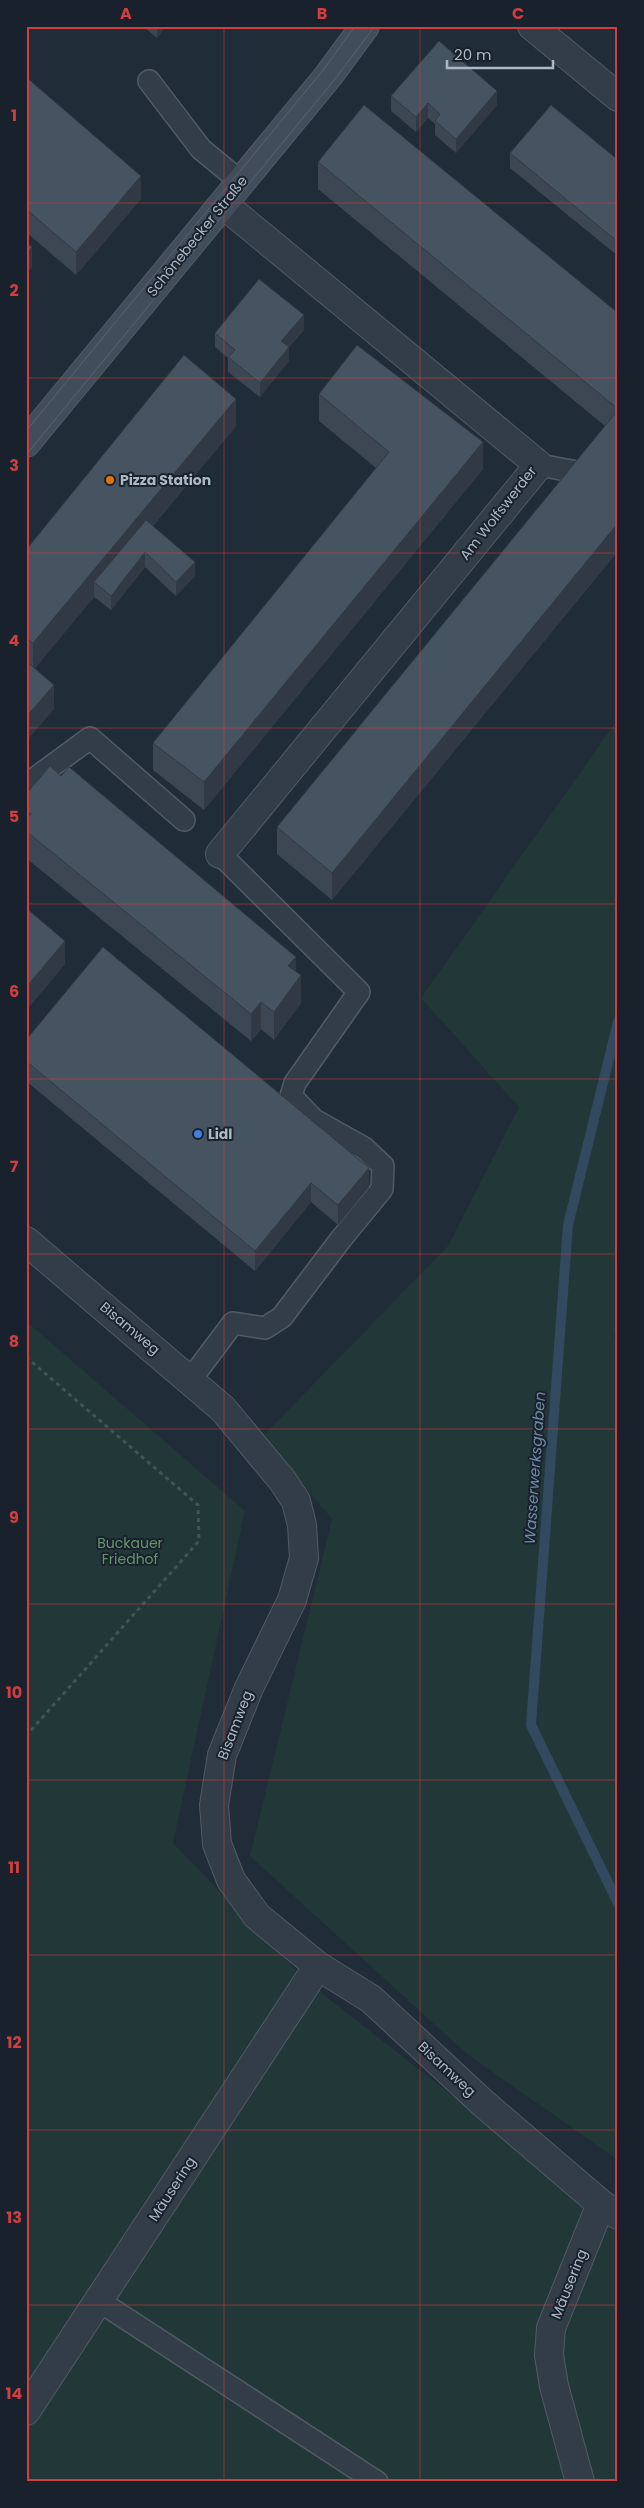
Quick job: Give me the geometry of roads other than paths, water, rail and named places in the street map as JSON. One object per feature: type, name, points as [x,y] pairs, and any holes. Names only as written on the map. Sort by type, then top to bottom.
[{"type":"main road","name":"Schönebecker Straße","points":[[26,443],[329,75],[365,26]]},
{"type":"street","points":[[532,26],[618,97]]},
{"type":"street","name":"Am Wolfswerder","points":[[220,854],[539,465],[223,204]]},
{"type":"street","name":"Bisamweg","points":[[26,1241],[191,1379],[223,1409],[282,1480],[296,1501],[302,1525],[304,1558],[292,1600],[249,1688],[222,1755],[214,1805],[217,1844],[232,1880],[257,1916],[318,1966],[371,1999],[484,2104],[609,2210]]},
{"type":"street","name":"Mäusering","points":[[26,2411],[318,1966]]},
{"type":"street","name":"Mäusering","points":[[580,2482],[554,2386],[549,2355],[551,2328],[609,2210]]},
{"type":"lane","points":[[149,81],[201,149],[241,182]]},
{"type":"lane","points":[[539,465],[588,474]]},
{"type":"lane","points":[[26,785],[90,738],[184,820]]},
{"type":"lane","points":[[191,1379],[233,1324],[265,1328],[282,1317],[340,1239],[382,1189],[383,1166],[364,1148],[314,1120],[291,1096],[295,1083],[359,992],[220,854]]},
{"type":"lane","points":[[99,2301],[377,2482]]},
{"type":"waterway","name":"Wasserwerksgraben","points":[[618,1022],[568,1225],[531,1725],[618,1903]]},
{"type":"tram line","points":[[26,431],[324,69],[355,26]]},
{"type":"tram line","points":[[26,455],[335,79],[375,26]]},
{"type":"place","name":"Pizza Station","points":[[110,480]]},
{"type":"place","name":"Lidl","points":[[198,1134]]},
{"type":"park label","name":"Buckauer Friedhof","points":[[130,1552]]}]
